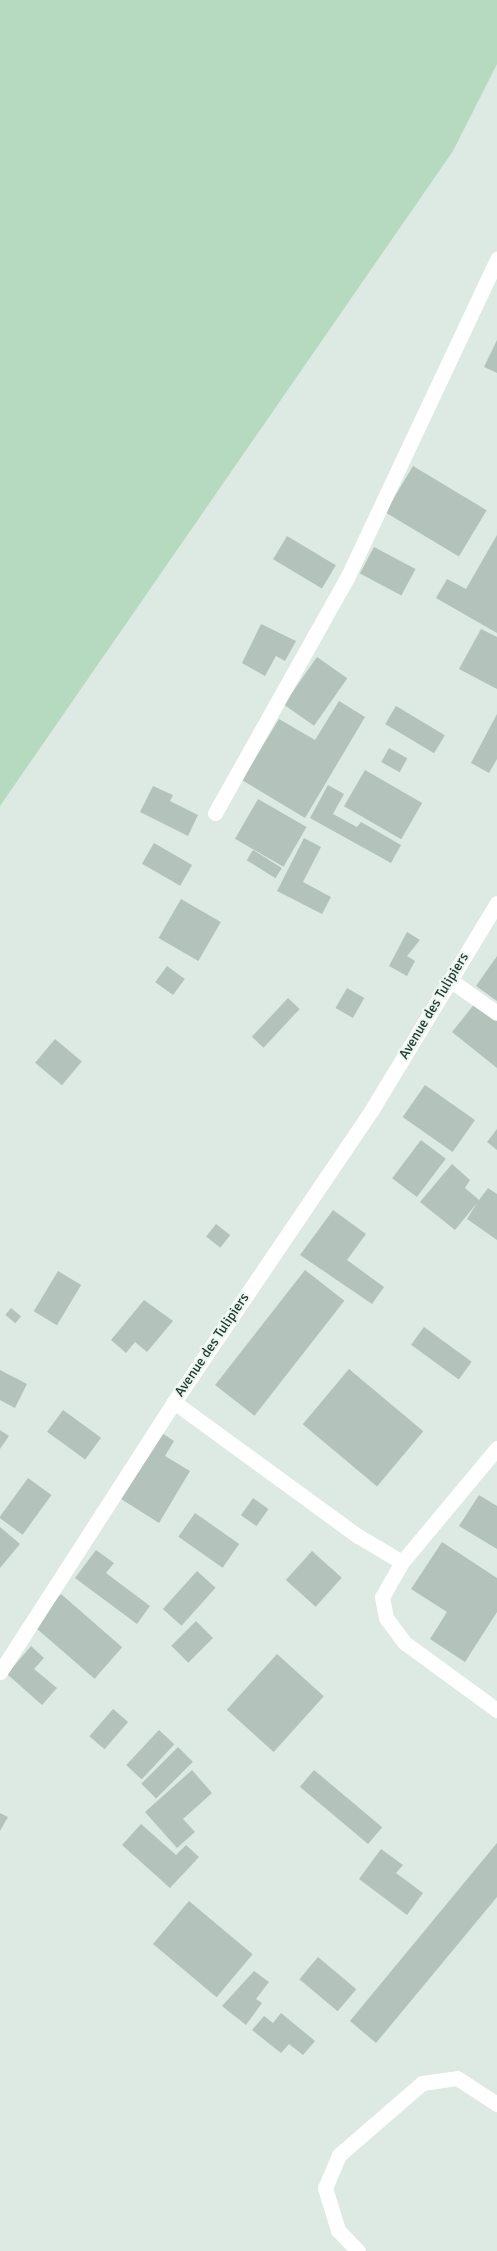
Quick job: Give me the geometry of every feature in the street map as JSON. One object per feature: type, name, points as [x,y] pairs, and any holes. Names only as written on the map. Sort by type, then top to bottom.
[{"type":"street","points":[[215,813],[348,578],[497,258]]},
{"type":"street","name":"Avenue des Tulipiers","points":[[402,1562],[358,1536],[174,1402],[371,1110],[497,903]]},
{"type":"street","points":[[450,980],[497,1013]]},
{"type":"street","points":[[0,1672],[174,1402]]},
{"type":"street","points":[[497,1448],[402,1562],[382,1597],[391,1627],[424,1660],[497,1710]]},
{"type":"street","points":[[358,2251],[338,2230],[325,2188],[339,2156],[422,2083],[457,2078],[497,2104]]},
{"type":"green space","points":[[0,0],[497,0],[497,64],[453,151],[0,806]]},
{"type":"building","points":[[497,340],[497,373],[484,367]]},
{"type":"building","points":[[413,466],[487,510],[459,557],[385,512]]},
{"type":"building","points":[[497,535],[497,633],[436,598],[447,579],[466,589]]},
{"type":"building","points":[[287,536],[336,565],[322,589],[273,559]]},
{"type":"building","points":[[374,547],[415,569],[401,596],[360,573]]},
{"type":"building","points":[[261,624],[296,641],[285,661],[276,656],[265,676],[242,663]]},
{"type":"building","points":[[481,629],[497,637],[497,689],[459,669]]},
{"type":"building","points":[[317,657],[347,678],[314,726],[284,705]]},
{"type":"building","points":[[339,701],[365,717],[305,818],[242,780],[279,719],[315,740]]},
{"type":"building","points":[[396,706],[445,735],[434,753],[385,724]]},
{"type":"building","points":[[497,714],[497,759],[489,773],[471,763]]},
{"type":"building","points":[[389,748],[407,758],[400,772],[381,762]]},
{"type":"building","points":[[365,770],[422,803],[401,839],[344,806]]},
{"type":"building","points":[[328,785],[344,794],[333,814],[357,827],[361,822],[401,845],[391,863],[310,818]]},
{"type":"building","points":[[153,786],[173,795],[170,801],[198,815],[188,836],[140,812]]},
{"type":"building","points":[[258,799],[306,827],[283,867],[235,839]]},
{"type":"building","points":[[304,838],[321,847],[303,882],[331,897],[322,914],[277,891]]},
{"type":"building","points":[[154,843],[192,865],[180,886],[142,864]]},
{"type":"building","points":[[253,850],[282,868],[275,878],[247,860]]},
{"type":"building","points":[[181,899],[221,922],[198,961],[158,938]]},
{"type":"building","points":[[407,932],[420,940],[407,956],[415,961],[407,976],[389,966]]},
{"type":"building","points":[[497,956],[497,1001],[476,986]]},
{"type":"building","points":[[167,966],[185,979],[173,995],[155,982]]},
{"type":"building","points":[[347,988],[364,998],[353,1018],[335,1008]]},
{"type":"building","points":[[288,998],[300,1009],[264,1048],[252,1037]]},
{"type":"building","points":[[476,1002],[497,1020],[497,1068],[452,1032]]},
{"type":"building","points":[[55,1039],[82,1061],[62,1085],[35,1063]]},
{"type":"building","points":[[425,1085],[475,1120],[453,1152],[403,1117]]},
{"type":"building","points":[[497,1129],[497,1150],[487,1142]]},
{"type":"building","points":[[421,1140],[446,1159],[417,1197],[392,1178]]},
{"type":"building","points":[[452,1164],[470,1180],[465,1188],[479,1200],[488,1188],[497,1194],[497,1240],[467,1219],[477,1203],[455,1230],[420,1202]]},
{"type":"building","points":[[333,1210],[366,1234],[347,1260],[384,1287],[372,1304],[300,1255]]},
{"type":"building","points":[[216,1224],[230,1235],[220,1248],[206,1237]]},
{"type":"building","points":[[305,1270],[344,1301],[255,1416],[215,1385]]},
{"type":"building","points":[[58,1271],[81,1285],[57,1325],[34,1311]]},
{"type":"building","points":[[144,1300],[173,1321],[147,1352],[135,1342],[126,1353],[111,1340]]},
{"type":"building","points":[[11,1308],[21,1316],[15,1323],[5,1315]]},
{"type":"building","points":[[424,1327],[472,1362],[459,1379],[411,1345]]},
{"type":"building","points":[[349,1369],[423,1431],[377,1487],[303,1424]]},
{"type":"building","points":[[0,1370],[27,1384],[15,1408],[0,1400]]},
{"type":"building","points":[[63,1410],[101,1438],[85,1459],[47,1432]]},
{"type":"building","points":[[0,1430],[9,1436],[0,1449]]},
{"type":"building","points":[[162,1433],[174,1441],[165,1456],[190,1471],[159,1523],[121,1499]]},
{"type":"building","points":[[28,1478],[51,1495],[23,1535],[0,1517]]},
{"type":"building","points":[[479,1495],[497,1506],[497,1549],[459,1526]]},
{"type":"building","points":[[253,1498],[269,1509],[257,1526],[241,1515]]},
{"type":"building","points":[[195,1513],[239,1544],[223,1568],[178,1537]]},
{"type":"building","points":[[0,1527],[20,1544],[0,1568]]},
{"type":"building","points":[[442,1542],[497,1578],[497,1612],[465,1662],[430,1639],[447,1612],[411,1589]]},
{"type":"building","points":[[96,1550],[114,1563],[106,1573],[150,1606],[137,1624],[75,1578]]},
{"type":"building","points":[[312,1551],[342,1578],[316,1607],[286,1580]]},
{"type":"building","points":[[197,1571],[216,1588],[181,1626],[163,1609]]},
{"type":"building","points":[[61,1594],[122,1647],[95,1679],[33,1626]]},
{"type":"building","points":[[196,1621],[213,1638],[188,1663],[171,1646]]},
{"type":"building","points":[[31,1646],[44,1658],[34,1669],[57,1688],[42,1705],[7,1674]]},
{"type":"building","points":[[277,1654],[324,1696],[274,1752],[227,1710]]},
{"type":"building","points":[[113,1709],[128,1722],[104,1749],[89,1736]]},
{"type":"building","points":[[159,1730],[174,1744],[142,1779],[126,1765]]},
{"type":"building","points":[[178,1747],[193,1762],[156,1799],[141,1784]]},
{"type":"building","points":[[192,1770],[212,1793],[183,1819],[195,1832],[177,1848],[145,1812]]},
{"type":"building","points":[[314,1770],[382,1827],[368,1844],[300,1787]]},
{"type":"building","points":[[0,1813],[8,1817],[0,1831]]},
{"type":"building","points":[[141,1824],[176,1855],[186,1845],[199,1857],[170,1888],[122,1845]]},
{"type":"building","points":[[497,1843],[497,1897],[376,2043],[350,2021]]},
{"type":"building","points":[[381,1849],[403,1865],[396,1873],[423,1893],[407,1915],[359,1879]]},
{"type":"building","points":[[189,1901],[253,1954],[217,1997],[153,1944]]},
{"type":"building","points":[[318,1957],[356,1989],[338,2011],[299,1979]]},
{"type":"building","points":[[254,1971],[269,1982],[256,1999],[262,2003],[246,2025],[222,2006]]},
{"type":"building","points":[[281,2013],[315,2041],[303,2055],[289,2044],[281,2053],[252,2030],[264,2016],[273,2023]]}]
